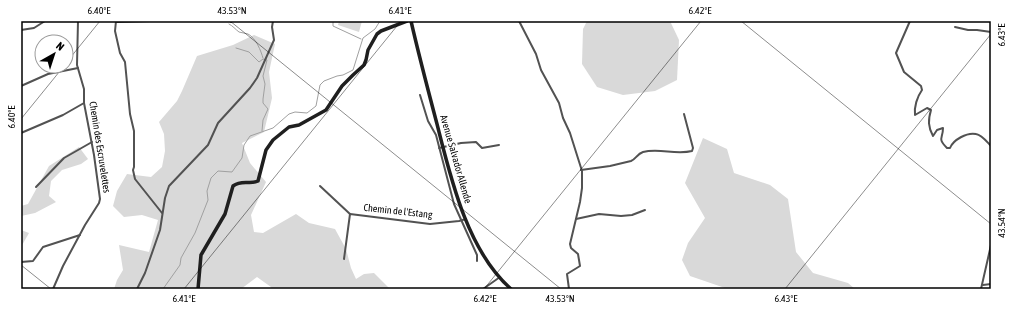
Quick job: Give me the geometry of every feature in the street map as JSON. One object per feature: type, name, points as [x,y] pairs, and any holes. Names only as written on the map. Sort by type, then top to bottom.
[{"type":"street","points":[[21,30],[34,28],[45,21]]},
{"type":"street","name":"Chemin des Escruvelettes","points":[[53,289],[63,266],[100,199],[92,142],[84,103],[83,83],[78,68],[78,21]]},
{"type":"street","points":[[150,21],[116,22],[116,38],[120,53],[125,62],[130,114],[134,131],[133,170],[135,179],[163,214]]},
{"type":"street","points":[[137,289],[145,273],[160,230],[165,198],[169,186],[208,145],[218,123],[250,88],[257,78],[274,39],[273,21]]},
{"type":"street","points":[[198,289],[201,255],[225,214],[233,186],[238,183],[253,183],[258,181],[266,150],[273,140],[289,127],[299,125],[326,110],[342,86],[364,64],[368,50],[377,34],[406,21]]},
{"type":"street","name":"Avenue Salvador Allende","points":[[412,21],[441,148],[464,220],[479,249],[511,289]]},
{"type":"street","points":[[518,21],[536,54],[541,70],[560,103],[563,118],[570,133],[581,170],[582,188],[570,246],[578,254],[580,266],[568,274],[569,289]]},
{"type":"street","points":[[910,21],[896,53],[904,72],[921,86],[922,90],[918,95],[914,115],[927,108],[931,110],[928,124],[930,131],[933,136],[937,130],[943,128],[940,138],[947,148],[950,148],[952,143],[961,137],[973,134],[981,136],[991,146]]},
{"type":"street","points":[[955,27],[991,32]]},
{"type":"street","points":[[21,86],[48,74],[78,68]]},
{"type":"street","points":[[420,95],[428,121],[441,148],[461,143],[476,142],[482,148],[499,145]]},
{"type":"street","points":[[21,133],[63,115],[84,103]]},
{"type":"street","points":[[581,170],[610,166],[634,160],[638,154],[649,151],[677,153],[692,151],[693,148],[684,114]]},
{"type":"street","points":[[36,187],[64,158],[92,142]]},
{"type":"street","points":[[320,186],[350,214]]},
{"type":"street","points":[[576,219],[599,214],[621,216],[632,215],[645,210]]},
{"type":"street","name":"Chemin de l'Estang","points":[[344,259],[350,214],[430,224],[464,220]]},
{"type":"street","points":[[464,220],[477,255],[477,261]]},
{"type":"street","points":[[21,262],[32,262],[43,247],[80,235]]},
{"type":"street","points":[[982,289],[991,245]]},
{"type":"street","points":[[483,289],[500,277]]},
{"type":"street","points":[[983,285],[991,284]]},
{"type":"shaded area","points":[[339,21],[362,21],[359,32],[338,25]]},
{"type":"shaded area","points":[[587,21],[670,21],[679,40],[677,80],[655,91],[623,95],[597,87],[582,64],[583,29]]},
{"type":"shaded area","points":[[254,35],[275,44],[269,72],[272,98],[264,132],[242,143],[250,163],[266,182],[251,215],[254,232],[263,233],[296,214],[309,223],[335,229],[346,249],[351,268],[356,279],[364,274],[374,273],[390,289],[272,289],[257,277],[241,289],[114,289],[123,270],[119,245],[149,252],[158,220],[142,215],[124,217],[113,206],[117,191],[127,174],[151,177],[162,167],[165,151],[164,134],[159,122],[177,101],[197,56],[233,45]]},
{"type":"shaded area","points":[[703,138],[727,149],[734,173],[770,185],[788,199],[796,252],[813,273],[848,283],[855,289],[728,289],[690,276],[682,260],[688,243],[705,218],[685,183]]},
{"type":"shaded area","points":[[79,147],[88,159],[81,164],[62,170],[51,181],[49,196],[56,202],[35,213],[21,216],[21,206],[28,204],[49,166]]},
{"type":"shaded area","points":[[21,230],[29,233],[21,247]]},
{"type":"waterway","points":[[333,21],[333,26],[361,39]]},
{"type":"waterway","points":[[163,289],[180,265],[181,258],[195,233],[208,200],[207,191],[211,178],[218,171],[232,172],[242,158],[244,145],[250,136],[273,128],[289,114],[295,112],[307,113],[316,106],[320,85],[324,81],[353,70],[363,38],[375,29],[380,21]]},
{"type":"waterway","points":[[229,24],[239,32],[251,36],[256,42],[263,58]]},
{"type":"waterway","points":[[236,48],[249,52],[259,62],[263,59],[267,60],[263,76],[265,84],[263,103],[268,109],[263,120],[262,131]]}]
